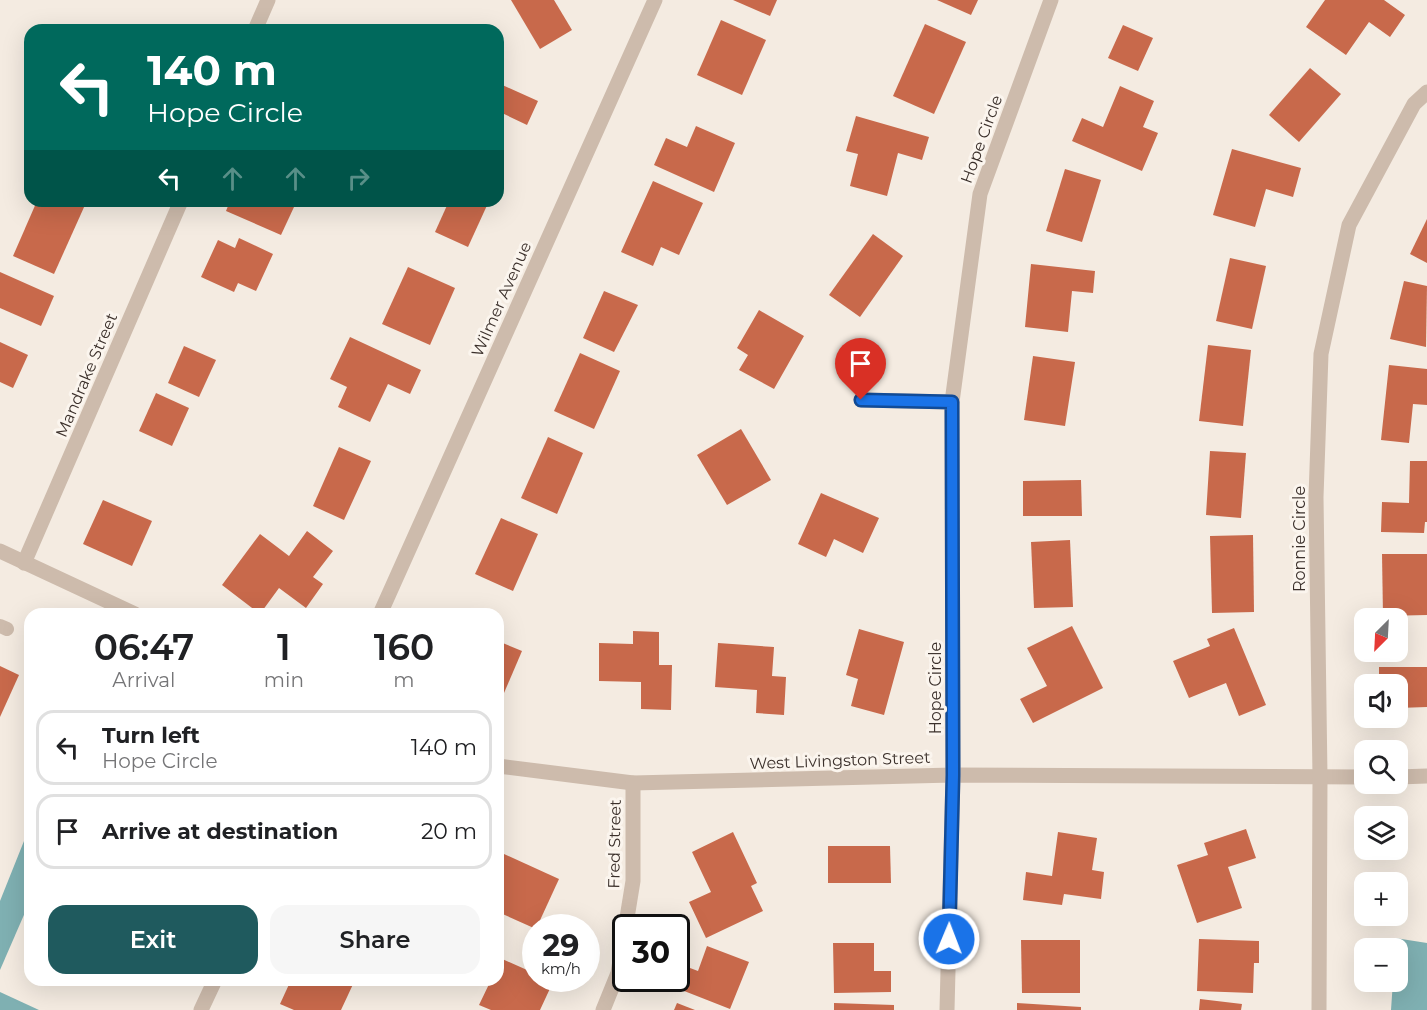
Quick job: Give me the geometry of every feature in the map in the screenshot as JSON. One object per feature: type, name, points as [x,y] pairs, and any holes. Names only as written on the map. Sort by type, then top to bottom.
[{"type":"street","points":[[258,24],[268,0]]},
{"type":"street","name":"Wilmer Avenue","points":[[383,608],[655,0]]},
{"type":"street","name":"Hope Circle","points":[[947,1010],[953,775],[952,402],[980,194],[1051,0]]},
{"type":"street","name":"Ronnie Circle","points":[[1319,1010],[1320,777],[1316,498],[1321,354],[1349,225],[1414,104],[1427,92]]},
{"type":"street","name":"Mandrake Street","points":[[24,563],[178,207]]},
{"type":"street","points":[[861,400],[952,402]]},
{"type":"street","points":[[0,551],[122,608]]},
{"type":"street","name":"West Livingston Street","points":[[504,767],[633,783],[953,775],[1354,777]]},
{"type":"street","points":[[1408,777],[1427,776]]},
{"type":"street","name":"Fred Street","points":[[603,1010],[618,973],[633,881],[633,783]]},
{"type":"street","points":[[201,1010],[212,986]]},
{"type":"water","points":[[24,841],[24,915],[0,970],[0,901]]},
{"type":"water","points":[[1408,940],[1427,943],[1427,1010],[1391,1010],[1392,992],[1408,992]]},
{"type":"water","points":[[0,992],[39,1010],[0,1010]]},
{"type":"building","points":[[511,0],[554,0],[572,30],[540,49]]},
{"type":"building","points":[[733,0],[777,0],[770,16]]},
{"type":"building","points":[[937,0],[978,0],[971,15]]},
{"type":"building","points":[[1325,0],[1384,0],[1405,15],[1390,37],[1369,22],[1346,55],[1306,27]]},
{"type":"building","points":[[721,20],[766,40],[742,95],[697,75]]},
{"type":"building","points":[[925,24],[966,42],[934,114],[893,96]]},
{"type":"building","points":[[1123,25],[1153,38],[1138,71],[1108,58]]},
{"type":"building","points":[[1310,68],[1341,94],[1299,142],[1269,115]]},
{"type":"building","points":[[504,86],[538,101],[527,125],[504,114]]},
{"type":"building","points":[[1120,86],[1154,101],[1143,127],[1158,133],[1142,171],[1072,141],[1082,118],[1103,127]]},
{"type":"building","points":[[856,116],[929,137],[922,160],[898,153],[887,196],[850,186],[858,154],[846,151]]},
{"type":"building","points":[[696,126],[735,143],[714,192],[654,165],[666,138],[687,147]]},
{"type":"building","points":[[1232,149],[1301,168],[1293,197],[1266,189],[1255,227],[1213,215]]},
{"type":"building","points":[[1065,169],[1101,180],[1082,242],[1046,231]]},
{"type":"building","points":[[653,181],[703,203],[679,255],[661,247],[653,266],[621,252]]},
{"type":"building","points":[[34,207],[84,207],[54,274],[13,256]]},
{"type":"building","points":[[228,207],[294,207],[281,235],[226,211]]},
{"type":"building","points":[[446,207],[486,207],[468,247],[435,232]]},
{"type":"building","points":[[1427,219],[1427,263],[1410,254]]},
{"type":"building","points":[[873,234],[903,256],[860,317],[829,295]]},
{"type":"building","points":[[239,238],[273,254],[256,291],[238,283],[234,292],[201,277],[218,240],[235,248]]},
{"type":"building","points":[[1230,258],[1266,266],[1252,329],[1216,321]]},
{"type":"building","points":[[1031,264],[1095,271],[1093,293],[1072,291],[1068,332],[1025,327]]},
{"type":"building","points":[[408,267],[455,288],[430,345],[382,324]]},
{"type":"building","points":[[0,272],[54,296],[41,326],[0,308]]},
{"type":"building","points":[[1404,281],[1427,286],[1426,347],[1390,339]]},
{"type":"building","points":[[604,291],[638,305],[614,352],[583,338]]},
{"type":"building","points":[[759,310],[804,336],[774,389],[739,370],[748,355],[737,348]]},
{"type":"building","points":[[350,337],[421,370],[410,394],[388,384],[370,422],[338,407],[347,387],[330,379]]},
{"type":"building","points":[[0,342],[28,355],[13,388],[0,382]]},
{"type":"building","points":[[1208,345],[1251,350],[1243,426],[1199,421]]},
{"type":"building","points":[[184,346],[216,360],[199,397],[168,383]]},
{"type":"building","points":[[580,353],[620,371],[594,429],[554,411]]},
{"type":"building","points":[[1033,356],[1075,362],[1065,426],[1024,420]]},
{"type":"building","points":[[1389,365],[1427,369],[1427,405],[1413,404],[1409,443],[1381,440]]},
{"type":"building","points":[[156,393],[189,408],[172,446],[139,431]]},
{"type":"building","points":[[741,429],[771,480],[727,505],[697,455]]},
{"type":"building","points":[[548,437],[583,453],[557,514],[521,498]]},
{"type":"building","points":[[339,447],[371,461],[344,520],[313,506]]},
{"type":"building","points":[[1210,451],[1246,453],[1241,518],[1206,515]]},
{"type":"building","points":[[1410,461],[1427,461],[1427,522],[1425,522],[1424,533],[1381,532],[1382,502],[1409,503]]},
{"type":"building","points":[[1081,480],[1082,516],[1023,516],[1023,481]]},
{"type":"building","points":[[821,493],[879,518],[863,553],[834,539],[826,557],[798,544]]},
{"type":"building","points":[[103,500],[152,521],[132,566],[83,544]]},
{"type":"building","points":[[501,518],[538,534],[513,591],[475,574]]},
{"type":"building","points":[[307,531],[333,551],[313,577],[323,584],[306,608],[279,588],[264,608],[252,608],[222,585],[260,534],[289,556]]},
{"type":"building","points":[[1253,535],[1254,612],[1212,613],[1210,536]]},
{"type":"building","points":[[1070,540],[1073,607],[1034,608],[1031,542]]},
{"type":"building","points":[[1382,554],[1427,554],[1427,615],[1408,615],[1408,608],[1383,608]]},
{"type":"building","points":[[1072,626],[1103,688],[1033,723],[1020,699],[1047,686],[1027,648]]},
{"type":"building","points":[[1234,628],[1266,705],[1239,716],[1226,683],[1189,698],[1173,661],[1210,646],[1207,639]]},
{"type":"building","points":[[859,629],[904,642],[884,715],[851,706],[858,679],[846,675]]},
{"type":"building","points":[[633,631],[659,632],[659,665],[672,665],[671,710],[641,709],[641,682],[599,681],[599,643],[633,644]]},
{"type":"building","points":[[718,643],[774,647],[772,676],[786,677],[784,715],[756,713],[757,690],[715,687]]},
{"type":"building","points":[[504,644],[522,651],[504,693]]},
{"type":"building","points":[[0,666],[19,675],[0,717]]},
{"type":"building","points":[[1379,667],[1427,667],[1427,707],[1408,708],[1408,674],[1379,674]]},
{"type":"building","points":[[1246,829],[1256,858],[1228,867],[1242,908],[1197,923],[1177,865],[1208,855],[1204,843]]},
{"type":"building","points":[[733,832],[757,883],[751,886],[763,911],[706,938],[689,902],[711,892],[692,852]]},
{"type":"building","points":[[1058,832],[1097,838],[1092,870],[1104,872],[1101,899],[1064,894],[1062,905],[1023,900],[1026,872],[1052,876]]},
{"type":"building","points":[[828,846],[890,846],[891,883],[828,883]]},
{"type":"building","points":[[504,854],[559,879],[543,914],[522,914],[522,923],[504,915]]},
{"type":"building","points":[[1199,939],[1259,941],[1259,963],[1254,963],[1253,993],[1197,991]]},
{"type":"building","points":[[1021,940],[1080,940],[1080,993],[1022,993]]},
{"type":"building","points":[[833,943],[874,943],[874,971],[891,971],[891,992],[834,993]]},
{"type":"building","points":[[707,946],[749,962],[730,1009],[687,992],[690,992],[690,968],[698,971]]},
{"type":"building","points":[[504,960],[522,968],[522,992],[548,992],[540,1010],[491,1010],[479,1005],[488,986],[504,986]]},
{"type":"building","points":[[288,986],[352,986],[341,1010],[294,1010],[280,1004]]},
{"type":"building","points":[[1200,999],[1242,1004],[1241,1010],[1199,1010]]},
{"type":"building","points":[[677,1003],[695,1010],[674,1010]]},
{"type":"building","points":[[834,1003],[894,1005],[894,1010],[834,1010]]},
{"type":"building","points":[[1017,1003],[1081,1007],[1081,1010],[1017,1010]]},
{"type":"route","points":[[861,400],[952,402],[953,775],[949,939]]}]
